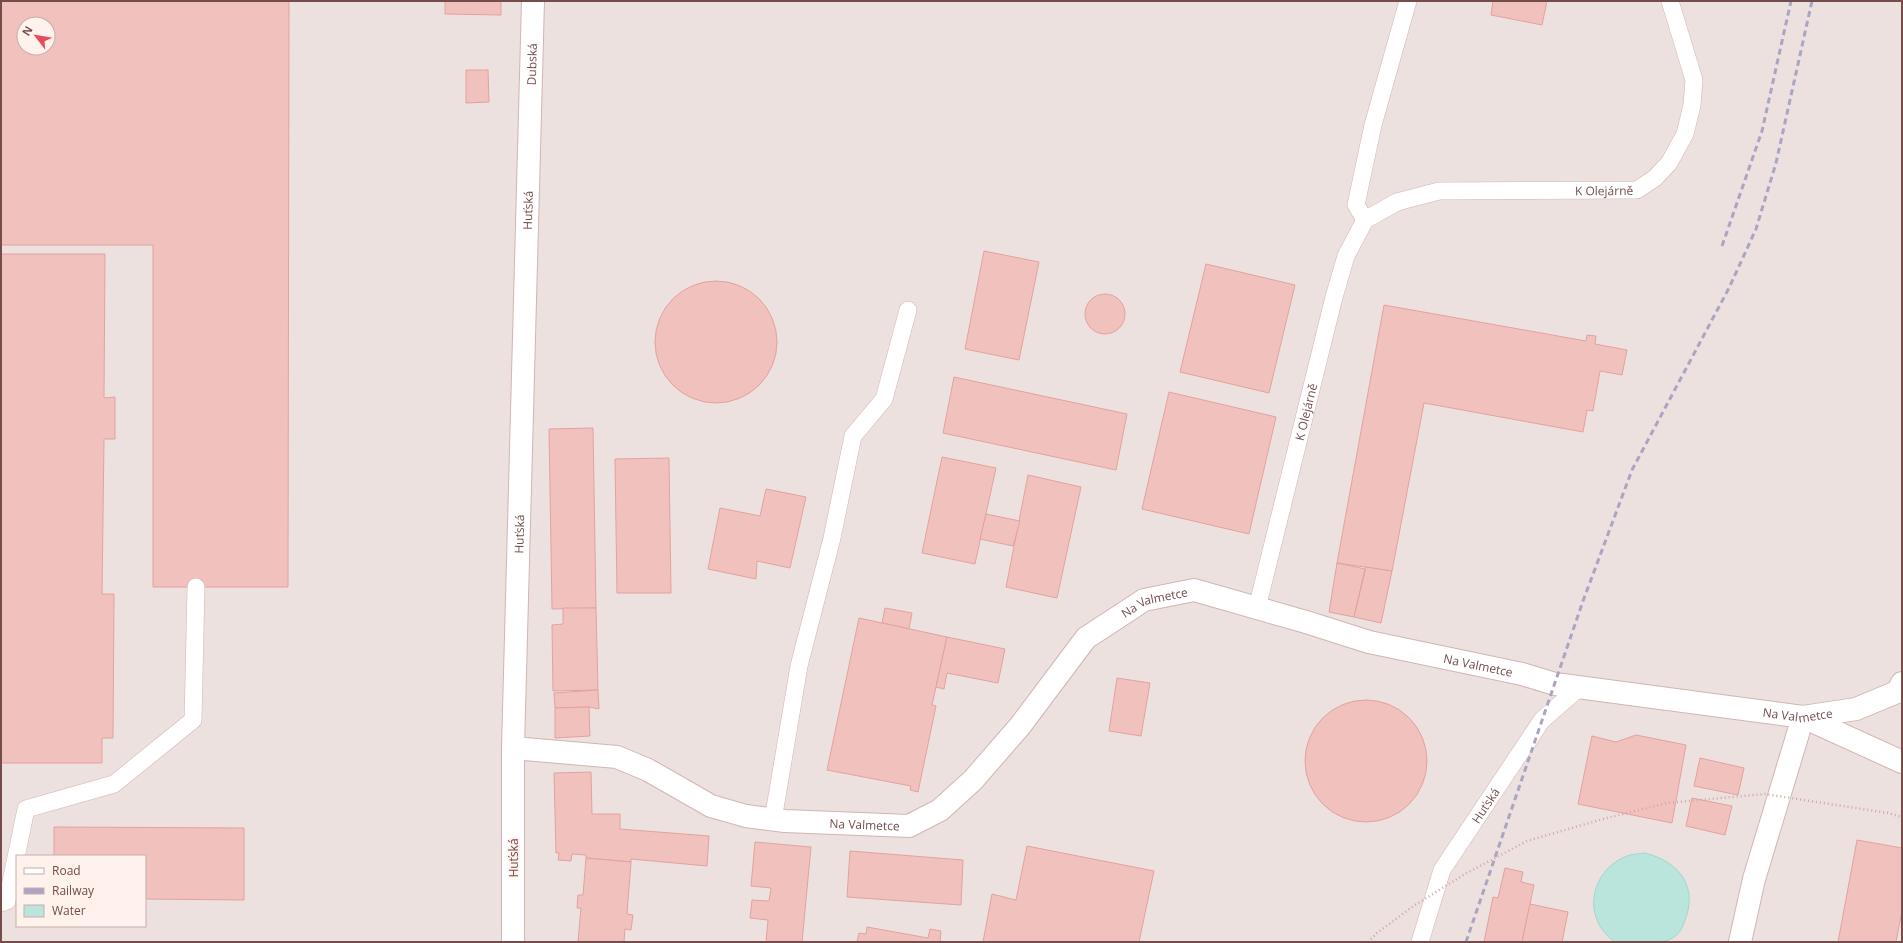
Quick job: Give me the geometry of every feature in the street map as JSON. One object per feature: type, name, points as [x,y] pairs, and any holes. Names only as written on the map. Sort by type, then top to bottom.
[{"type":"street","name":"Dubská","points":[[529,126],[533,1]]},
{"type":"street","name":"Huťská","points":[[513,942],[514,748],[529,126]]},
{"type":"street","name":"Na Valmetce","points":[[514,748],[617,757],[648,770],[711,806],[746,816],[773,820],[909,826],[940,810],[973,780],[1020,726],[1086,638],[1144,600],[1194,590],[1369,642],[1522,674],[1555,684],[1802,717],[1856,709],[1897,692],[1902,683]]},
{"type":"street","points":[[1740,942],[1754,879],[1802,717],[1902,762]]},
{"type":"lane","points":[[1365,220],[1356,205],[1373,125],[1408,1]]},
{"type":"lane","name":"K Olejárně","points":[[1257,608],[1334,297],[1346,256],[1365,220],[1397,202],[1439,191],[1637,190],[1655,178],[1669,163],[1685,134],[1692,105],[1694,80],[1670,1]]},
{"type":"lane","points":[[773,820],[799,666],[832,538],[853,436],[884,399],[908,310]]},
{"type":"lane","points":[[16,855],[26,809],[114,784],[193,720],[196,587]]},
{"type":"lane","name":"Huťská","points":[[1420,942],[1442,870],[1542,720],[1580,687]]},
{"type":"lane","points":[[1,903],[7,900],[16,857]]},
{"type":"path","points":[[1368,942],[1377,933],[1415,905],[1465,874],[1527,841],[1603,819],[1667,803],[1765,794],[1888,812],[1902,817]]},
{"type":"shaded area","points":[[1,1],[1902,1],[1902,942],[1,942]]},
{"type":"water","points":[[1645,853],[1668,863],[1677,870],[1683,878],[1687,887],[1689,898],[1688,910],[1684,923],[1678,933],[1671,939],[1656,942],[1617,942],[1608,936],[1601,928],[1596,918],[1594,896],[1597,886],[1608,868],[1617,861],[1629,855]]},
{"type":"building","points":[[1,1],[289,1],[288,587],[153,587],[153,245],[1,245]]},
{"type":"building","points":[[445,1],[501,1],[501,15],[445,14]]},
{"type":"building","points":[[1493,1],[1547,1],[1542,25],[1491,15]]},
{"type":"building","points":[[466,70],[488,70],[489,102],[466,103]]},
{"type":"building","points":[[984,251],[1039,262],[1019,360],[965,349]]},
{"type":"building","points":[[1,254],[105,254],[104,398],[115,397],[115,439],[104,439],[102,594],[114,594],[113,738],[102,738],[102,763],[1,763]]},
{"type":"building","points":[[1206,264],[1295,285],[1269,393],[1180,372]]},
{"type":"building","points":[[716,281],[739,285],[750,291],[759,299],[767,308],[773,319],[777,342],[773,365],[767,376],[759,385],[750,393],[739,399],[716,403],[693,399],[682,393],[673,385],[665,376],[659,365],[655,342],[659,319],[665,308],[673,299],[682,291],[693,285]]},
{"type":"building","points":[[1109,294],[1116,297],[1122,303],[1125,314],[1124,322],[1116,331],[1109,334],[1101,334],[1094,331],[1086,322],[1085,310],[1088,303],[1097,295]]},
{"type":"building","points":[[1384,305],[1586,341],[1587,335],[1596,336],[1595,344],[1627,350],[1622,375],[1600,371],[1593,411],[1587,410],[1583,432],[1424,403],[1392,571],[1337,563]]},
{"type":"building","points":[[954,377],[1127,414],[1116,470],[943,433]]},
{"type":"building","points":[[1169,392],[1276,417],[1249,534],[1142,509]]},
{"type":"building","points":[[593,428],[596,608],[552,609],[549,429]]},
{"type":"building","points":[[942,457],[996,468],[975,564],[922,553]]},
{"type":"building","points":[[669,458],[671,593],[617,593],[615,459]]},
{"type":"building","points":[[1028,475],[1081,487],[1057,598],[1006,587]]},
{"type":"building","points":[[766,489],[806,497],[790,568],[757,561],[756,579],[708,569],[720,508],[760,516]]},
{"type":"building","points":[[986,514],[1020,521],[1013,546],[980,539]]},
{"type":"building","points":[[1337,563],[1365,569],[1354,617],[1329,612]]},
{"type":"building","points":[[1366,567],[1392,571],[1381,623],[1354,617]]},
{"type":"building","points":[[563,608],[596,608],[598,690],[553,691],[552,625],[563,624]]},
{"type":"building","points":[[885,608],[912,613],[909,629],[882,623]]},
{"type":"building","points":[[859,618],[947,637],[932,705],[936,706],[918,792],[910,790],[911,786],[827,770]]},
{"type":"building","points":[[947,637],[1005,649],[998,683],[947,673],[944,689],[936,687]]},
{"type":"building","points":[[1117,678],[1150,683],[1141,736],[1109,731]]},
{"type":"building","points":[[598,690],[599,709],[589,707],[555,708],[554,693]]},
{"type":"building","points":[[1366,700],[1378,701],[1389,705],[1400,710],[1409,718],[1417,727],[1422,738],[1426,749],[1426,773],[1422,784],[1417,795],[1409,804],[1400,812],[1389,817],[1378,821],[1366,822],[1354,821],[1343,817],[1332,812],[1323,804],[1315,795],[1310,784],[1306,773],[1305,761],[1306,749],[1310,738],[1315,727],[1323,718],[1332,710],[1343,705],[1354,701]]},
{"type":"building","points":[[589,707],[590,736],[555,738],[555,708]]},
{"type":"building","points":[[1636,735],[1686,745],[1672,823],[1578,804],[1592,736],[1616,742]]},
{"type":"building","points":[[1700,758],[1744,768],[1738,795],[1694,786]]},
{"type":"building","points":[[591,772],[592,814],[620,814],[620,829],[709,836],[707,866],[631,859],[631,862],[586,858],[586,855],[572,854],[571,861],[558,860],[559,853],[556,853],[554,773]]},
{"type":"building","points":[[1692,798],[1732,806],[1725,835],[1686,826]]},
{"type":"building","points":[[54,827],[244,828],[244,900],[146,899],[146,855],[54,855]]},
{"type":"building","points":[[1857,840],[1902,848],[1902,911],[1896,942],[1838,942]]},
{"type":"building","points":[[755,842],[811,847],[802,942],[766,942],[768,920],[750,918],[752,900],[769,901],[771,888],[751,886]]},
{"type":"building","points":[[1027,846],[1154,871],[1139,942],[983,942],[992,894],[1016,900]]},
{"type":"building","points":[[850,851],[963,860],[961,905],[847,897]]},
{"type":"building","points":[[586,858],[631,862],[627,914],[633,915],[631,930],[625,929],[624,942],[578,942],[581,908],[577,908],[578,895],[583,895]]},
{"type":"building","points":[[1505,868],[1523,872],[1521,882],[1534,885],[1522,942],[1484,942],[1493,897],[1498,898]]},
{"type":"building","points":[[1530,904],[1568,912],[1562,942],[1522,942]]},
{"type":"building","points":[[867,927],[928,938],[930,929],[941,931],[940,941],[946,942],[857,942],[859,933],[866,934]]},
{"type":"railway","points":[[1722,246],[1762,131],[1791,1]]},
{"type":"railway","points":[[1466,942],[1583,601],[1632,470],[1729,288],[1756,229],[1776,163],[1812,1]]}]
